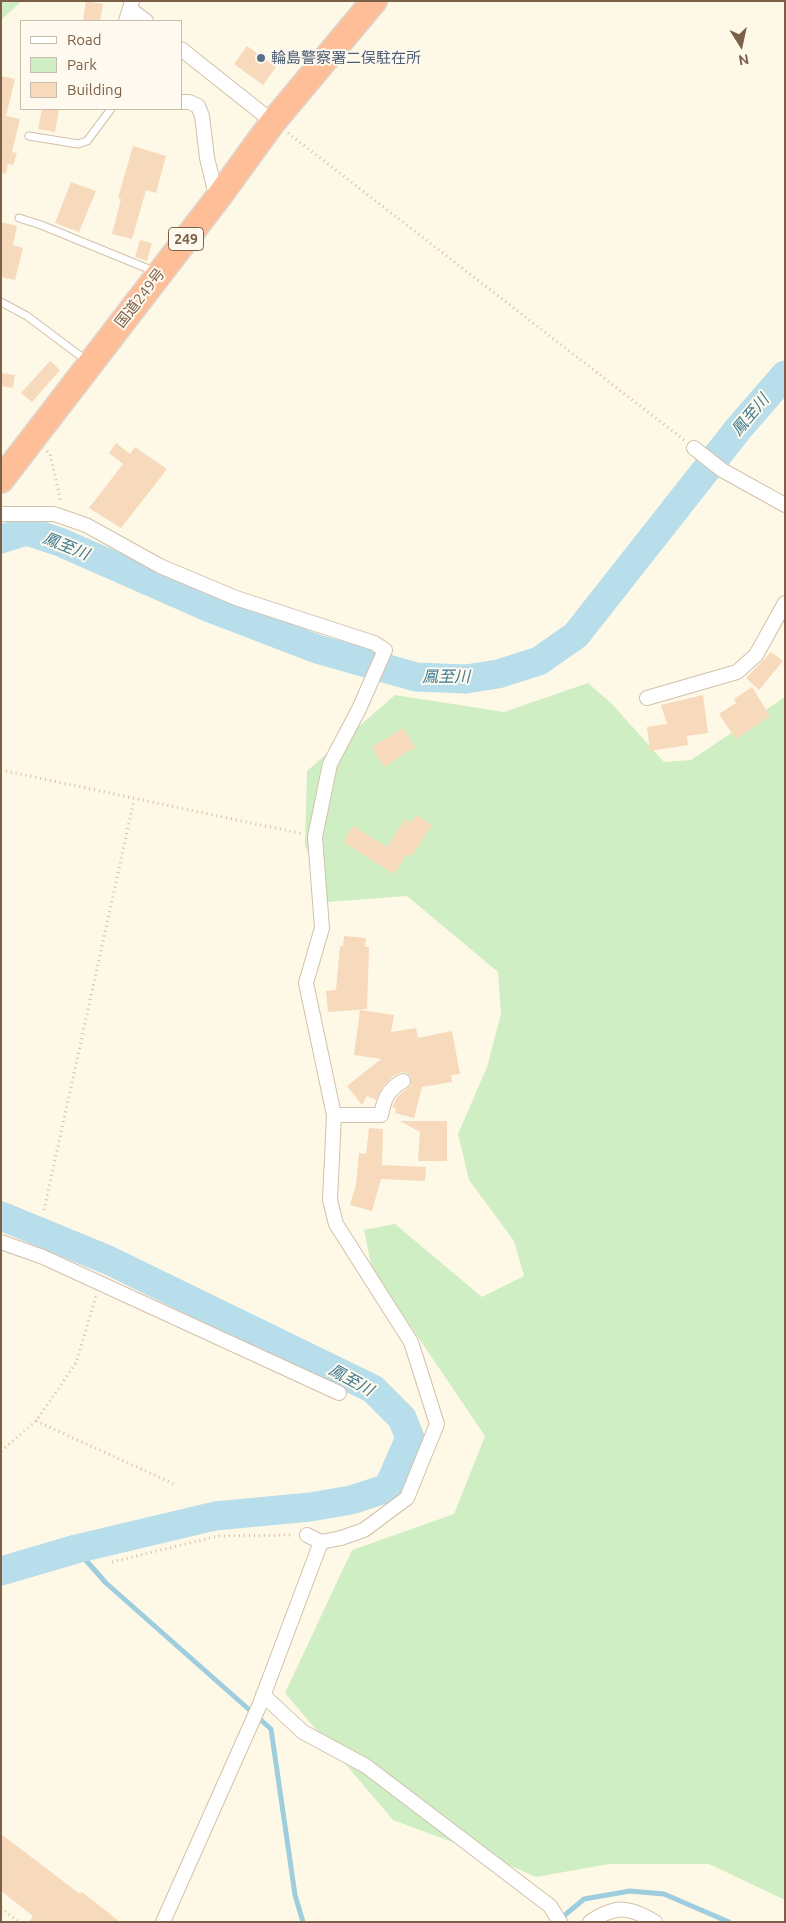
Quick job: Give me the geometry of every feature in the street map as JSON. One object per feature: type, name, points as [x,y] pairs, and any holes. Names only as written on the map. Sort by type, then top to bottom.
[{"type":"highway","name":"国道249号","points":[[1,480],[274,122],[374,1]]},
{"type":"street","points":[[130,11],[144,20]]},
{"type":"street","points":[[182,50],[274,122]]},
{"type":"street","points":[[182,102],[189,102],[198,106],[202,116],[208,158],[217,198]]},
{"type":"street","points":[[694,448],[722,470],[785,505]]},
{"type":"street","points":[[1,514],[54,514],[64,517],[86,525],[160,566],[236,598],[374,643],[385,650],[359,709],[330,764],[316,837],[322,928],[306,983],[334,1115],[330,1200],[336,1224],[411,1342],[437,1424],[407,1498],[364,1530],[342,1538],[321,1542],[307,1535]]},
{"type":"street","points":[[647,698],[738,672],[756,655],[785,602]]},
{"type":"street","points":[[334,1115],[382,1115],[387,1094],[394,1086],[403,1081]]},
{"type":"street","points":[[1,1242],[43,1257],[339,1393]]},
{"type":"street","points":[[163,1922],[247,1735],[321,1542]]},
{"type":"street","points":[[261,1699],[303,1732],[366,1766],[550,1906],[557,1916]]},
{"type":"street","points":[[590,1922],[617,1908],[637,1911],[655,1922]]},
{"type":"lane","points":[[29,136],[78,144],[87,141],[110,110]]},
{"type":"lane","points":[[19,218],[41,225],[159,274]]},
{"type":"lane","points":[[1,302],[27,316],[90,363]]},
{"type":"path","points":[[274,122],[694,448]]},
{"type":"path","points":[[34,437],[50,454],[64,517]]},
{"type":"path","points":[[1,770],[134,800],[316,837]]},
{"type":"path","points":[[44,1210],[134,800]]},
{"type":"path","points":[[1,1451],[36,1421],[76,1363],[101,1283]]},
{"type":"path","points":[[36,1421],[174,1484]]},
{"type":"path","points":[[112,1562],[218,1536],[307,1535]]},
{"type":"path","points":[[1,1908],[19,1922]]},
{"type":"green space","points":[[1,1],[22,1],[1,20]]},
{"type":"green space","points":[[588,683],[612,704],[664,762],[691,760],[785,697],[785,1900],[709,1864],[609,1864],[536,1877],[482,1853],[393,1820],[285,1693],[352,1550],[454,1514],[485,1436],[372,1269],[364,1230],[395,1224],[482,1297],[524,1276],[514,1241],[469,1180],[458,1134],[487,1067],[501,1014],[498,972],[407,896],[327,902],[305,845],[307,771],[395,695],[504,712]]},
{"type":"building","points":[[86,1],[103,4],[100,20],[83,20]]},
{"type":"building","points":[[247,46],[276,67],[263,85],[234,64]]},
{"type":"building","points":[[1,76],[15,79],[6,116],[20,119],[12,152],[17,153],[13,165],[8,164],[6,174],[1,173]]},
{"type":"building","points":[[42,110],[59,110],[55,132],[38,129]]},
{"type":"building","points":[[133,146],[166,156],[156,193],[146,190],[132,239],[112,234],[121,199],[118,198]]},
{"type":"building","points":[[71,182],[96,191],[79,232],[55,223]]},
{"type":"building","points":[[1,222],[17,226],[13,245],[23,248],[15,280],[1,277]]},
{"type":"building","points":[[140,240],[152,243],[147,261],[135,257]]},
{"type":"building","points":[[50,361],[60,370],[32,402],[21,393]]},
{"type":"building","points":[[1,373],[15,375],[13,388],[1,386]]},
{"type":"building","points":[[116,443],[130,454],[135,447],[167,469],[121,528],[89,508],[123,464],[109,453]]},
{"type":"building","points":[[771,652],[783,661],[759,690],[746,678]]},
{"type":"building","points":[[752,687],[770,716],[736,739],[719,714],[736,703],[734,699]]},
{"type":"building","points":[[703,695],[708,733],[687,736],[688,745],[650,751],[647,727],[667,724],[661,705]]},
{"type":"building","points":[[403,728],[415,747],[384,767],[372,747]]},
{"type":"building","points":[[416,815],[432,825],[411,857],[407,854],[394,874],[343,842],[353,826],[387,847],[405,819],[411,823]]},
{"type":"building","points":[[344,936],[366,938],[365,947],[369,947],[367,1009],[328,1012],[326,991],[336,990],[340,946],[343,946]]},
{"type":"building","points":[[360,1010],[394,1015],[391,1032],[416,1028],[418,1038],[452,1031],[460,1074],[451,1075],[452,1082],[422,1087],[414,1118],[395,1113],[396,1108],[392,1107],[397,1097],[411,1085],[411,1077],[407,1073],[402,1072],[392,1077],[383,1086],[376,1100],[367,1096],[362,1105],[347,1086],[381,1059],[354,1055]]},
{"type":"building","points":[[400,1121],[447,1121],[447,1161],[418,1161],[420,1132]]},
{"type":"building","points":[[369,1128],[383,1129],[382,1165],[426,1167],[425,1181],[381,1179],[372,1211],[350,1205],[356,1185],[359,1153],[366,1154]]},
{"type":"building","points":[[1,1834],[80,1894],[82,1892],[120,1922],[29,1922],[33,1916],[1,1891]]},
{"type":"waterway","name":"鳳至川","points":[[1,539],[27,531],[60,542],[210,608],[317,649],[416,677],[466,679],[498,674],[539,661],[576,635],[739,428],[785,375]]},
{"type":"waterway","name":"鳳至川","points":[[1,1216],[108,1260],[373,1389],[402,1418],[410,1438],[388,1488],[351,1500],[310,1507],[215,1516],[76,1549],[1,1571]]},
{"type":"waterway","points":[[76,1549],[106,1583],[271,1729],[295,1895],[303,1922]]},
{"type":"waterway","points":[[559,1920],[584,1899],[630,1891],[664,1894],[729,1922]]},
{"type":"place","name":"輪島警察署二俣駐在所","points":[[261,58]]}]
